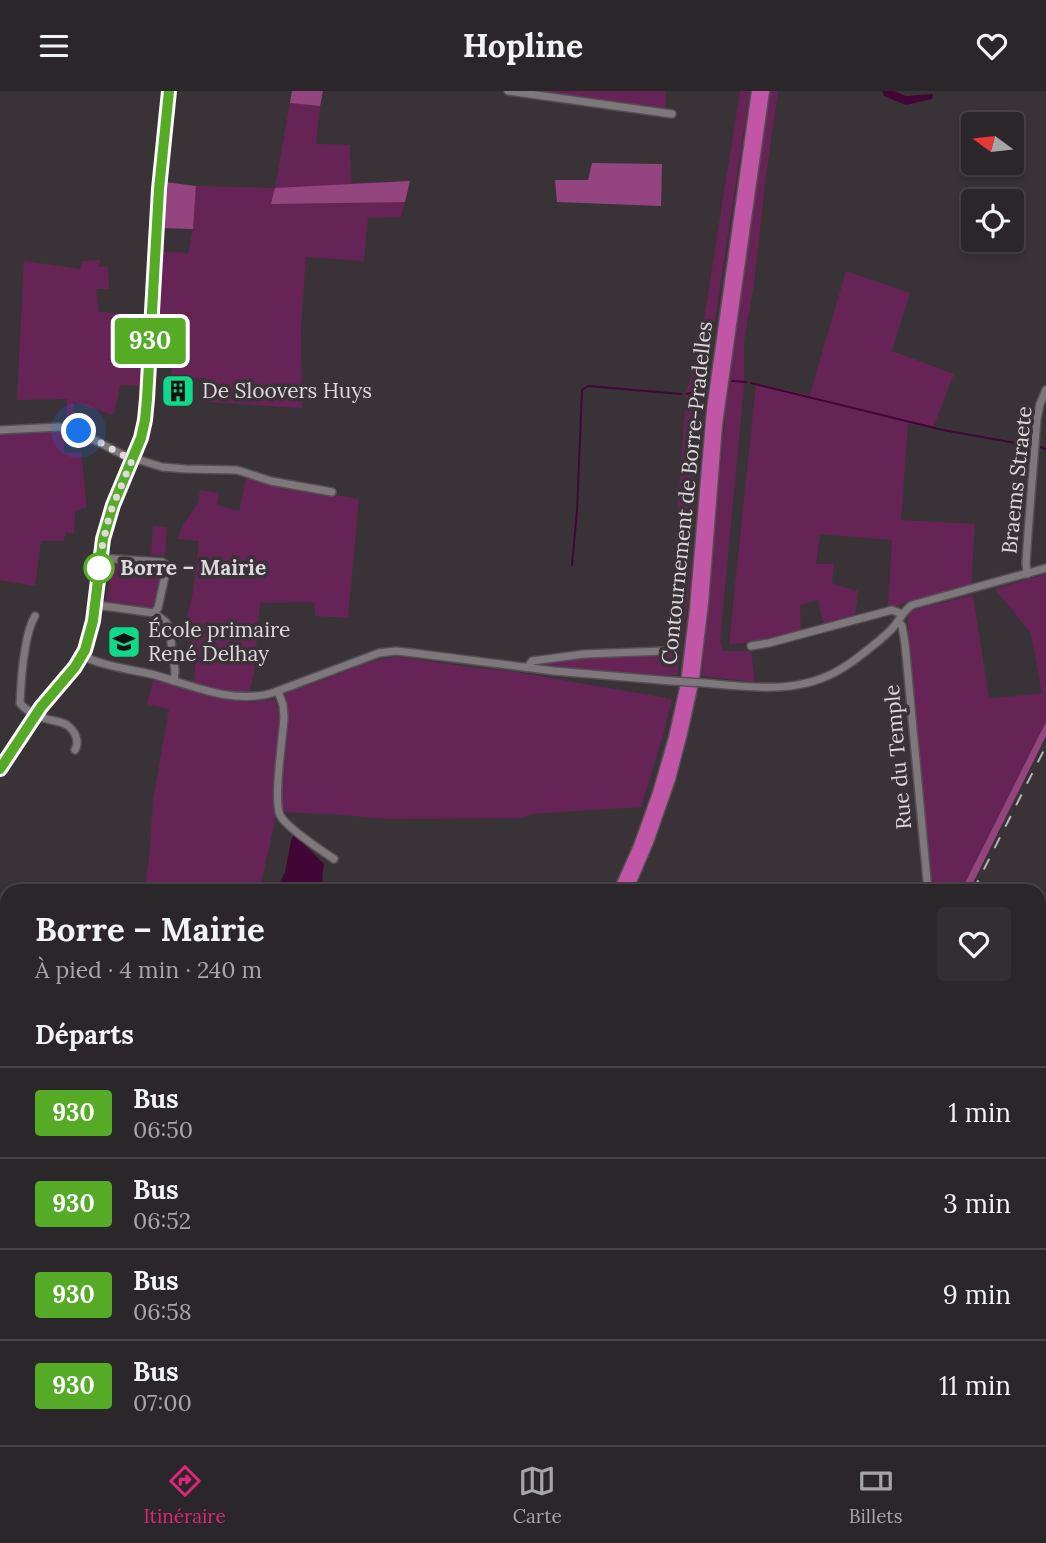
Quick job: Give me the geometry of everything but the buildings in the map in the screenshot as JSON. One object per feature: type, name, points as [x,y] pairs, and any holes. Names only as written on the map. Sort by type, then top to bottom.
[{"type":"highway","name":"Contournement de Borre-Pradelles","points":[[622,884],[658,793],[684,692],[695,609],[712,410],[757,91]]},
{"type":"highway","points":[[630,884],[667,788],[694,678],[703,603],[717,423],[764,91]]},
{"type":"street","points":[[0,769],[36,714],[82,656],[91,631],[100,558],[113,505],[141,438],[146,410],[159,189],[169,91]]},
{"type":"street","points":[[508,91],[671,114]]},
{"type":"street","name":"Braems Straete","points":[[1027,573],[1037,419],[1046,390]]},
{"type":"street","points":[[0,430],[70,428],[133,459],[158,466],[237,470],[271,481],[332,492]]},
{"type":"street","points":[[100,558],[165,564],[158,608],[154,613]]},
{"type":"street","points":[[82,656],[236,696],[259,696],[278,691],[367,657],[388,652],[672,681],[775,688],[797,686],[830,675],[848,665],[887,634],[906,609],[914,604],[1046,568]]},
{"type":"street","points":[[96,605],[154,613],[166,622],[175,669],[174,681]]},
{"type":"street","points":[[751,646],[892,610],[900,618]]},
{"type":"street","points":[[35,616],[30,624],[24,657],[20,701],[22,707],[68,726],[78,740],[79,744],[75,750]]},
{"type":"street","name":"Rue du Temple","points":[[900,618],[906,655],[927,884]]},
{"type":"street","points":[[528,667],[532,661],[568,656],[665,651]]},
{"type":"street","points":[[278,691],[284,717],[279,814],[291,827],[334,859]]},
{"type":"shaded area","points":[[292,91],[323,91],[320,106],[290,103]]},
{"type":"shaded area","points":[[526,91],[666,91],[665,109]]},
{"type":"shaded area","points":[[740,91],[750,91],[700,417],[689,592],[677,675],[660,676],[542,666],[539,662],[667,653],[686,395],[706,307]]},
{"type":"shaded area","points":[[770,91],[778,91],[754,284],[744,341],[744,386],[720,640],[723,651],[751,651],[755,682],[702,676],[726,405]]},
{"type":"shaded area","points":[[882,91],[894,91],[906,96],[933,94],[932,99],[906,105],[884,96]]},
{"type":"shaded area","points":[[290,103],[320,106],[316,144],[350,145],[351,183],[410,181],[401,217],[368,218],[364,261],[306,257],[301,328],[302,408],[207,402],[206,378],[171,378],[175,328],[156,329],[160,251],[188,253],[193,229],[196,186],[275,188]]},
{"type":"shaded area","points":[[592,163],[662,164],[661,206],[557,202],[555,180],[588,180]]},
{"type":"shaded area","points":[[410,181],[405,202],[271,204],[275,188]]},
{"type":"shaded area","points":[[165,182],[196,186],[193,229],[160,228]]},
{"type":"shaded area","points":[[100,260],[99,267],[108,267],[109,289],[96,289],[99,312],[134,314],[132,331],[146,332],[145,386],[120,385],[114,415],[74,402],[74,424],[67,423],[67,399],[17,400],[24,261],[80,269],[82,261]]},
{"type":"shaded area","points":[[846,271],[910,293],[892,351],[954,374],[933,428],[908,424],[901,520],[975,524],[971,586],[888,608],[892,540],[820,534],[816,564],[834,564],[832,584],[858,591],[855,616],[824,626],[818,600],[800,605],[801,632],[750,643],[729,644],[756,384],[810,395]]},
{"type":"shaded area","points":[[64,430],[64,453],[81,452],[87,507],[75,511],[74,534],[66,532],[63,541],[41,541],[35,586],[0,580],[0,432]]},
{"type":"shaded area","points":[[247,475],[270,484],[359,499],[348,618],[315,616],[314,602],[260,603],[254,672],[249,693],[226,691],[194,682],[197,643],[182,640],[193,592],[199,541],[177,539],[184,523],[198,504],[200,490],[219,493],[217,505],[239,511]]},
{"type":"shaded area","points":[[153,526],[167,527],[165,556],[151,555]]},
{"type":"shaded area","points":[[113,563],[164,566],[154,611],[106,603]]},
{"type":"shaded area","points":[[1046,574],[1046,722],[965,884],[931,884],[924,829],[908,614],[914,610],[973,595],[989,699],[1042,693],[1031,633],[995,589]]},
{"type":"shaded area","points":[[399,657],[510,671],[672,699],[641,807],[531,814],[521,818],[389,819],[284,812],[282,805],[288,720],[286,693],[368,663]]},
{"type":"shaded area","points":[[154,677],[232,700],[275,700],[279,715],[275,822],[261,884],[145,884],[153,801],[169,709],[147,704]]},
{"type":"shaded area","points":[[1046,722],[1046,736],[972,884],[965,884]]},
{"type":"shaded area","points":[[294,834],[324,864],[323,884],[279,884],[285,872]]},
{"type":"waterway","points":[[732,381],[746,382]]},
{"type":"waterway","points":[[751,383],[943,430],[1032,446]]},
{"type":"waterway","points":[[572,565],[582,390],[588,386],[681,394]]},
{"type":"waterway","points":[[687,394],[707,388]]},
{"type":"waterway","points":[[1040,447],[1046,449]]},
{"type":"railway","points":[[977,884],[1046,746]]},
{"type":"bus line","name":"930","points":[[0,769],[41,707],[84,653],[93,621],[101,549],[108,520],[143,429],[160,177],[169,91]]},
{"type":"place","name":"De Sloovers Huys","points":[[178,391]]},
{"type":"place","name":"Borre – Mairie","points":[[99,568]]},
{"type":"place","name":"École primaire René Delhay","points":[[124,642]]},
{"type":"route","points":[[79,431],[132,460],[110,513],[99,568]]}]
